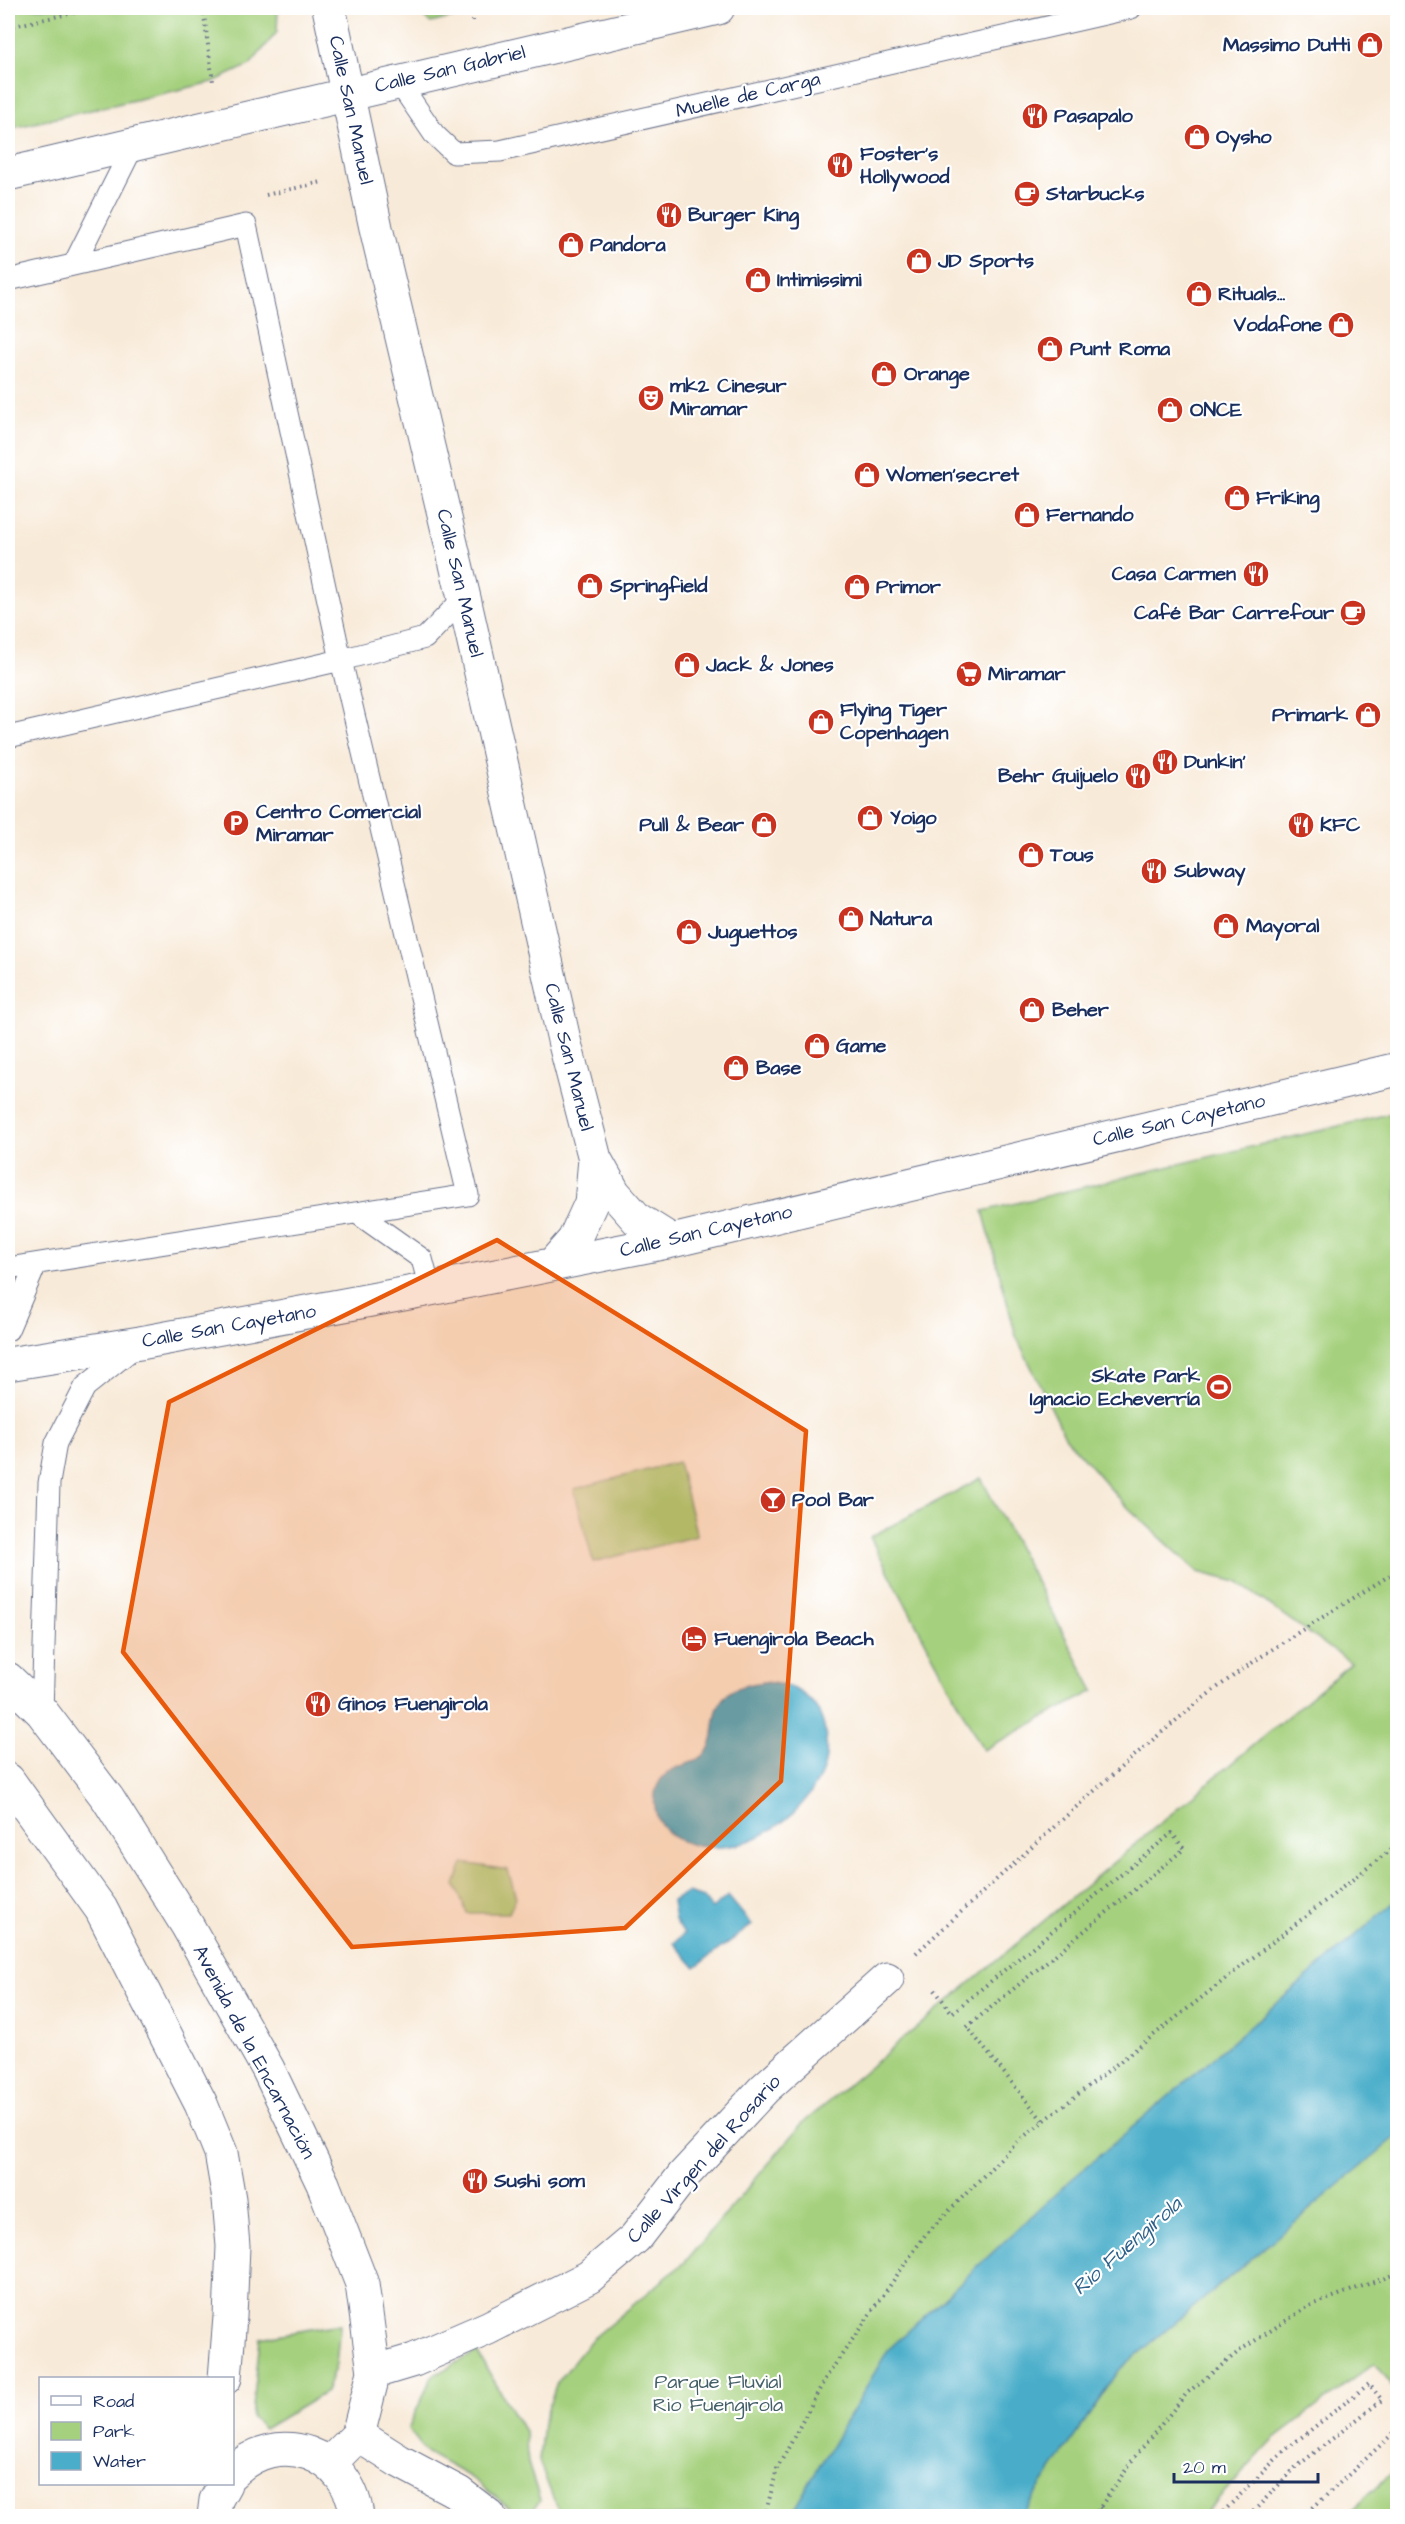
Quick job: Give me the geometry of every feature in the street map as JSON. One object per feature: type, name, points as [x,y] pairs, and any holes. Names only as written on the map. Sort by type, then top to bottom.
[{"type":"street","name":"Calle San Manuel","points":[[328,8],[376,228],[464,598],[564,1040],[595,1159],[614,1193],[637,1219],[672,1240]]},
{"type":"street","name":"Calle San Gabriel","points":[[8,174],[718,8]]},
{"type":"street","name":"Calle San Cayetano","points":[[8,1364],[140,1343],[430,1289],[672,1240],[1398,1069]]},
{"type":"street","name":"Calle San Manuel","points":[[554,1264],[574,1240],[591,1203],[595,1159]]},
{"type":"street","name":"Avenida de la Encarnación","points":[[8,1679],[42,1712],[108,1800],[187,1925],[268,2069],[323,2184],[362,2284],[374,2372],[358,2435]]},
{"type":"street","points":[[8,1780],[100,1909],[201,2104],[220,2153],[229,2199],[233,2246],[225,2377]]},
{"type":"street","name":"Calle Virgen del Rosario","points":[[374,2372],[414,2361],[488,2328],[589,2277],[635,2238],[683,2176],[764,2089],[887,1979]]},
{"type":"street","points":[[329,2463],[358,2435],[399,2461],[459,2493],[489,2517]]},
{"type":"street","points":[[234,2474],[242,2463],[263,2452],[286,2449],[309,2452],[329,2463],[347,2482],[356,2501],[357,2517]]},
{"type":"lane","name":"Muelle de Carga","points":[[398,81],[434,134],[454,153],[500,151],[1131,8]]},
{"type":"lane","points":[[74,264],[134,144]]},
{"type":"lane","points":[[8,280],[246,225],[341,660],[468,1195],[8,1268]]},
{"type":"lane","points":[[8,736],[341,660],[425,638],[464,598]]},
{"type":"lane","points":[[357,1212],[422,1259],[430,1289]]},
{"type":"lane","points":[[8,1330],[36,1264]]},
{"type":"lane","points":[[42,1712],[49,1484],[56,1443],[85,1387],[140,1343]]},
{"type":"path","points":[[8,27],[96,8]]},
{"type":"path","points":[[203,8],[213,82]]},
{"type":"path","points":[[887,1979],[1114,1775],[1198,1703],[1282,1644],[1398,1570]]},
{"type":"path","points":[[935,1990],[952,2013],[1172,1833],[1184,1849],[967,2027],[1043,2121]]},
{"type":"path","points":[[765,2517],[777,2469],[825,2379],[925,2235],[1017,2142],[1398,1844]]},
{"type":"path","points":[[1094,2517],[1134,2458],[1187,2394],[1242,2349],[1309,2306],[1398,2273]]},
{"type":"path","points":[[1219,2517],[1284,2451],[1368,2384],[1382,2400],[1296,2467],[1249,2517]]},
{"type":"path","points":[[1304,2517],[1398,2429]]},
{"type":"path","points":[[1100,2507],[1110,2517]]},
{"type":"highlighted area","points":[[497,1240],[806,1431],[781,1781],[625,1928],[352,1947],[123,1652],[169,1402]]},
{"type":"green space","points":[[8,8],[278,8],[277,32],[250,65],[213,82],[8,129]]},
{"type":"green space","points":[[411,8],[489,8],[431,23]]},
{"type":"green space","name":"Parque Fluvial Rio Fuengirola","points":[[1397,1112],[1397,1900],[1064,2186],[888,2350],[790,2516],[563,2516],[553,2498],[539,2461],[543,2423],[557,2383],[591,2340],[685,2262],[803,2123],[1351,1663],[1237,1582],[1198,1572],[1123,1503],[1066,1438],[1016,1336],[983,1211]]},
{"type":"green space","points":[[678,1462],[697,1536],[593,1562],[574,1489]]},
{"type":"green space","points":[[981,1478],[1094,1691],[983,1750],[870,1537]]},
{"type":"green space","points":[[463,1863],[508,1870],[516,1898],[509,1913],[467,1913],[455,1885]]},
{"type":"green space","points":[[1397,2136],[1397,2393],[1374,2363],[1274,2439],[1202,2516],[1021,2516],[1120,2369]]},
{"type":"green space","points":[[340,2324],[336,2365],[326,2392],[264,2429],[252,2418],[260,2338]]},
{"type":"green space","points":[[477,2352],[525,2433],[528,2463],[540,2500],[529,2516],[520,2516],[470,2477],[427,2453],[408,2429],[432,2376]]},
{"type":"green space","points":[[1397,2468],[1397,2516],[1345,2516]]},
{"type":"water","points":[[764,1682],[789,1687],[808,1698],[815,1706],[824,1727],[826,1740],[826,1758],[821,1775],[800,1806],[771,1830],[754,1839],[718,1847],[695,1845],[677,1839],[666,1831],[658,1819],[655,1797],[659,1783],[668,1773],[706,1753],[712,1741],[719,1706],[728,1693],[743,1686]]},
{"type":"water","points":[[688,1893],[703,1898],[712,1909],[728,1896],[752,1925],[695,1967],[674,1943],[684,1934],[675,1920],[672,1901]]},
{"type":"water","name":"Rio Fuengirola","points":[[1397,1900],[1397,2136],[1120,2369],[1021,2516],[790,2516],[888,2350],[1064,2186]]},
{"type":"place","name":"Massimo Dutti","points":[[1370,45]]},
{"type":"place","name":"Pasapalo","points":[[1035,116]]},
{"type":"place","name":"Oysho","points":[[1197,137]]},
{"type":"place","name":"Foster's Hollywood","points":[[840,165]]},
{"type":"place","name":"Starbucks","points":[[1027,194]]},
{"type":"place","name":"Burger King","points":[[669,215]]},
{"type":"place","name":"Pandora","points":[[571,245]]},
{"type":"place","name":"JD Sports","points":[[919,261]]},
{"type":"place","name":"Intimissimi","points":[[758,280]]},
{"type":"place","name":"Rituals...","points":[[1199,294]]},
{"type":"place","name":"Vodafone","points":[[1341,325]]},
{"type":"place","name":"Punt Roma","points":[[1050,349]]},
{"type":"place","name":"Orange","points":[[884,374]]},
{"type":"place","name":"mk2 Cinesur Miramar","points":[[651,398]]},
{"type":"place","name":"ONCE","points":[[1170,410]]},
{"type":"place","name":"Women'secret","points":[[867,475]]},
{"type":"place","name":"Friking","points":[[1237,498]]},
{"type":"place","name":"Fernando","points":[[1027,515]]},
{"type":"place","name":"Casa Carmen","points":[[1256,574]]},
{"type":"place","name":"Springfield","points":[[590,586]]},
{"type":"place","name":"Primor","points":[[857,587]]},
{"type":"place","name":"Café Bar Carrefour","points":[[1353,613]]},
{"type":"place","name":"Jack & Jones","points":[[687,665]]},
{"type":"place","name":"Miramar","points":[[969,674]]},
{"type":"place","name":"Primark","points":[[1368,715]]},
{"type":"place","name":"Flying Tiger Copenhagen","points":[[821,722]]},
{"type":"place","name":"Dunkin'","points":[[1165,762]]},
{"type":"place","name":"Behr Guijuelo","points":[[1138,776]]},
{"type":"place","name":"Yoigo","points":[[870,818]]},
{"type":"place","name":"Centro Comercial Miramar","points":[[236,823]]},
{"type":"place","name":"Pull & Bear","points":[[764,825]]},
{"type":"place","name":"KFC","points":[[1301,825]]},
{"type":"place","name":"Tous","points":[[1031,855]]},
{"type":"place","name":"Subway","points":[[1154,871]]},
{"type":"place","name":"Natura","points":[[851,919]]},
{"type":"place","name":"Mayoral","points":[[1226,926]]},
{"type":"place","name":"Juguettos","points":[[689,932]]},
{"type":"place","name":"Beher","points":[[1032,1010]]},
{"type":"place","name":"Game","points":[[817,1046]]},
{"type":"place","name":"Base","points":[[736,1068]]},
{"type":"place","name":"Skate Park Ignacio Echeverría","points":[[1219,1387]]},
{"type":"place","name":"Pool Bar","points":[[773,1500]]},
{"type":"place","name":"Fuengirola Beach","points":[[694,1639]]},
{"type":"place","name":"Ginos Fuengirola","points":[[318,1704]]},
{"type":"place","name":"Sushi som","points":[[475,2181]]}]
